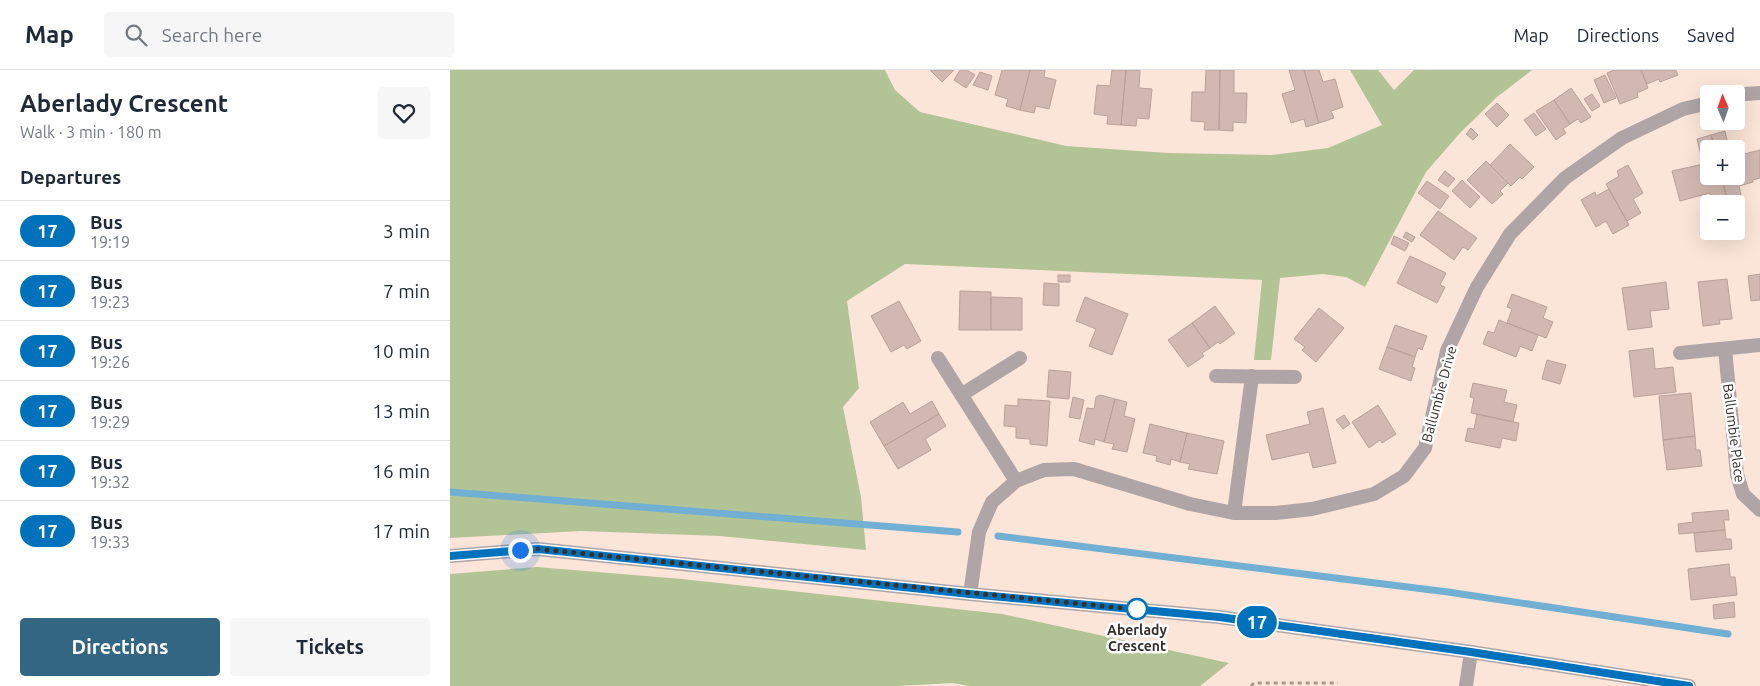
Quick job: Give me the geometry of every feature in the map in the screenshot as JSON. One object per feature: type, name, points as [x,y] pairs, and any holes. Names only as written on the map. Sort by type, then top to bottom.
[{"type":"street","points":[[1745,95],[1760,93]]},
{"type":"street","name":"Ballumbie Drive","points":[[970,594],[979,532],[992,502],[1016,481],[1044,470],[1074,469],[1190,504],[1234,513],[1276,513],[1312,509],[1374,494],[1404,476],[1425,448],[1447,352],[1477,287],[1510,234],[1565,178],[1622,138],[1683,109],[1700,105]]},
{"type":"street","points":[[1680,353],[1760,345]]},
{"type":"street","name":"Ballumbie Place","points":[[1725,349],[1737,474],[1743,494],[1760,510]]},
{"type":"street","points":[[938,358],[1016,481]]},
{"type":"street","points":[[961,396],[1020,358]]},
{"type":"street","points":[[1216,376],[1295,377]]},
{"type":"street","points":[[1234,513],[1252,376]]},
{"type":"street","points":[[450,556],[538,549],[970,594],[1219,617],[1471,652],[1689,686]]},
{"type":"street","points":[[1466,686],[1471,652]]},
{"type":"path","points":[[1251,686],[1254,683],[1338,683]]},
{"type":"green space","points":[[450,70],[885,70],[895,90],[920,112],[1066,146],[1168,153],[1272,155],[1328,148],[1382,125],[1350,70],[1378,70],[1394,90],[1414,70],[1532,70],[1497,97],[1460,133],[1426,172],[1365,287],[1346,277],[1323,274],[1280,278],[1271,360],[1254,360],[1262,280],[905,264],[847,301],[859,388],[843,407],[861,497],[866,550],[720,536],[581,531],[450,538]]},
{"type":"green space","points":[[537,567],[682,579],[1002,614],[1229,663],[1200,686],[969,686],[953,683],[896,686],[450,686],[450,574]]},
{"type":"building","points":[[930,70],[954,70],[942,82]]},
{"type":"building","points":[[960,70],[967,70],[975,75],[966,88],[954,80]]},
{"type":"building","points":[[1002,70],[1030,70],[1020,110],[1006,106],[1008,99],[995,95]]},
{"type":"building","points":[[1030,70],[1045,70],[1044,77],[1056,80],[1049,109],[1036,106],[1034,113],[1020,110]]},
{"type":"building","points":[[1112,70],[1126,70],[1121,125],[1107,124],[1108,116],[1094,114],[1097,85],[1110,86]]},
{"type":"building","points":[[1126,70],[1140,70],[1139,88],[1152,89],[1149,119],[1137,118],[1136,126],[1121,125]]},
{"type":"building","points":[[1206,70],[1220,70],[1219,130],[1204,130],[1205,122],[1191,121],[1192,92],[1205,92]]},
{"type":"building","points":[[1220,70],[1234,70],[1234,93],[1247,93],[1246,123],[1233,122],[1233,131],[1219,130]]},
{"type":"building","points":[[1289,70],[1304,70],[1319,123],[1306,127],[1304,119],[1291,123],[1282,94],[1295,90]]},
{"type":"building","points":[[1304,70],[1319,70],[1323,82],[1335,79],[1343,107],[1331,111],[1334,118],[1319,123]]},
{"type":"building","points":[[1614,70],[1641,70],[1648,88],[1637,93],[1638,97],[1620,104],[1607,73]]},
{"type":"building","points":[[1641,70],[1676,70],[1678,75],[1660,82],[1659,79],[1647,84]]},
{"type":"building","points":[[980,72],[992,76],[988,90],[973,85]]},
{"type":"building","points":[[1605,75],[1616,98],[1604,103],[1594,80]]},
{"type":"building","points":[[1571,88],[1591,117],[1581,123],[1578,119],[1570,124],[1554,100]]},
{"type":"building","points":[[1592,94],[1600,106],[1592,111],[1584,99]]},
{"type":"building","points":[[1554,100],[1570,124],[1563,129],[1566,133],[1556,140],[1536,111]]},
{"type":"building","points":[[1497,103],[1509,115],[1497,127],[1485,114]]},
{"type":"building","points":[[1534,113],[1546,129],[1536,136],[1524,120]]},
{"type":"building","points":[[1471,128],[1478,135],[1473,140],[1466,134]]},
{"type":"building","points":[[1725,131],[1727,140],[1712,140],[1711,135]]},
{"type":"building","points":[[1711,135],[1712,140],[1700,140],[1700,152],[1697,139]]},
{"type":"building","points":[[1510,144],[1534,167],[1522,179],[1520,177],[1511,186],[1490,165]]},
{"type":"building","points":[[1760,150],[1760,178],[1745,184],[1745,154]]},
{"type":"building","points":[[1486,161],[1508,183],[1500,191],[1503,194],[1492,204],[1467,180]]},
{"type":"building","points":[[1628,165],[1643,193],[1633,199],[1641,213],[1627,221],[1606,184],[1619,176],[1617,171]]},
{"type":"building","points":[[1700,165],[1700,185],[1723,185],[1726,195],[1711,195],[1710,193],[1680,201],[1672,171]]},
{"type":"building","points":[[1445,171],[1455,179],[1448,187],[1438,180]]},
{"type":"building","points":[[1462,180],[1480,197],[1470,208],[1452,191]]},
{"type":"building","points":[[1427,181],[1449,196],[1440,209],[1418,193]]},
{"type":"building","points":[[1723,185],[1742,185],[1739,186],[1741,195],[1726,195]]},
{"type":"building","points":[[1609,189],[1629,225],[1613,234],[1606,221],[1596,227],[1581,200],[1595,192],[1596,196]]},
{"type":"building","points":[[1438,211],[1477,238],[1468,250],[1463,247],[1454,260],[1420,235]]},
{"type":"building","points":[[1406,232],[1415,237],[1412,242],[1403,237]]},
{"type":"building","points":[[1394,236],[1409,243],[1405,251],[1391,244]]},
{"type":"building","points":[[1410,256],[1446,273],[1440,285],[1445,287],[1437,303],[1397,283]]},
{"type":"building","points":[[1760,274],[1760,300],[1751,301],[1748,276]]},
{"type":"building","points":[[1058,275],[1070,275],[1070,282],[1058,282]]},
{"type":"building","points":[[1727,279],[1732,319],[1719,320],[1720,324],[1703,326],[1698,282]]},
{"type":"building","points":[[1666,282],[1669,309],[1650,311],[1652,327],[1628,330],[1622,288]]},
{"type":"building","points":[[1044,283],[1059,284],[1059,306],[1043,305]]},
{"type":"building","points":[[960,291],[991,292],[991,330],[959,330]]},
{"type":"building","points":[[1512,294],[1547,307],[1543,318],[1553,322],[1546,338],[1507,323],[1512,309],[1507,307]]},
{"type":"building","points":[[991,297],[1022,298],[1022,330],[991,330]]},
{"type":"building","points":[[1085,297],[1128,314],[1112,355],[1089,346],[1096,329],[1076,321]]},
{"type":"building","points":[[899,301],[921,341],[907,349],[904,345],[891,352],[871,316]]},
{"type":"building","points":[[1215,306],[1235,333],[1220,344],[1218,342],[1210,348],[1192,323]]},
{"type":"building","points":[[1319,308],[1344,328],[1316,362],[1302,350],[1305,347],[1294,339]]},
{"type":"building","points":[[1499,320],[1538,335],[1532,351],[1520,346],[1516,357],[1483,344],[1488,331],[1494,333]]},
{"type":"building","points":[[1192,323],[1210,348],[1202,353],[1204,356],[1188,367],[1168,340]]},
{"type":"building","points":[[1395,325],[1427,336],[1422,350],[1418,348],[1415,357],[1387,347]]},
{"type":"building","points":[[1387,347],[1415,357],[1412,367],[1415,368],[1411,381],[1379,369]]},
{"type":"building","points":[[1653,348],[1655,369],[1673,367],[1676,392],[1634,397],[1629,351]]},
{"type":"building","points":[[1547,360],[1566,365],[1560,384],[1542,379]]},
{"type":"building","points":[[1049,370],[1071,372],[1069,399],[1047,397]]},
{"type":"building","points":[[1473,383],[1507,390],[1504,402],[1517,405],[1513,422],[1471,413],[1474,398],[1470,397]]},
{"type":"building","points":[[1691,393],[1695,436],[1663,440],[1659,396]]},
{"type":"building","points":[[1100,395],[1115,399],[1104,442],[1095,439],[1094,445],[1079,441],[1087,408],[1094,409],[1096,397]]},
{"type":"building","points":[[1073,397],[1084,400],[1080,419],[1069,417]]},
{"type":"building","points":[[1018,399],[1050,401],[1047,446],[1030,444],[1030,439],[1016,438],[1016,427],[1004,426],[1005,405],[1018,406]]},
{"type":"building","points":[[1115,399],[1127,402],[1124,416],[1135,419],[1127,452],[1112,449],[1114,444],[1104,442]]},
{"type":"building","points":[[932,401],[939,414],[884,446],[870,422],[903,402],[910,414]]},
{"type":"building","points":[[1378,405],[1396,434],[1382,443],[1380,440],[1369,448],[1352,422]]},
{"type":"building","points":[[1323,408],[1336,463],[1313,468],[1309,452],[1272,460],[1266,435],[1310,424],[1307,412]]},
{"type":"building","points":[[939,414],[946,426],[925,439],[931,450],[898,469],[884,446]]},
{"type":"building","points":[[1477,414],[1519,423],[1516,441],[1502,438],[1500,448],[1465,441],[1468,428],[1474,429]]},
{"type":"building","points":[[1344,415],[1350,424],[1343,429],[1336,420]]},
{"type":"building","points":[[1150,424],[1187,433],[1180,462],[1171,459],[1170,465],[1156,461],[1157,456],[1143,453]]},
{"type":"building","points":[[1187,433],[1224,441],[1217,474],[1188,469],[1190,464],[1180,462]]},
{"type":"building","points":[[1695,436],[1696,450],[1700,450],[1702,466],[1667,470],[1663,440]]},
{"type":"building","points":[[1728,510],[1729,520],[1724,520],[1725,530],[1679,534],[1678,524],[1693,522],[1692,513]]},
{"type":"building","points":[[1725,530],[1726,539],[1731,539],[1732,549],[1696,552],[1694,533]]},
{"type":"building","points":[[1729,564],[1730,577],[1735,577],[1737,595],[1691,600],[1688,569]]},
{"type":"building","points":[[1734,602],[1735,617],[1714,619],[1713,605]]},
{"type":"waterway","points":[[450,492],[958,532]]},
{"type":"waterway","points":[[998,536],[1448,592],[1728,634]]},
{"type":"bus line","name":"17","points":[[450,556],[538,549],[970,594],[1219,617],[1471,652],[1689,686]]},
{"type":"place","name":"Aberlady Crescent","points":[[1137,609]]},
{"type":"route","points":[[520,550],[538,549],[1142,610],[1137,609]]}]
